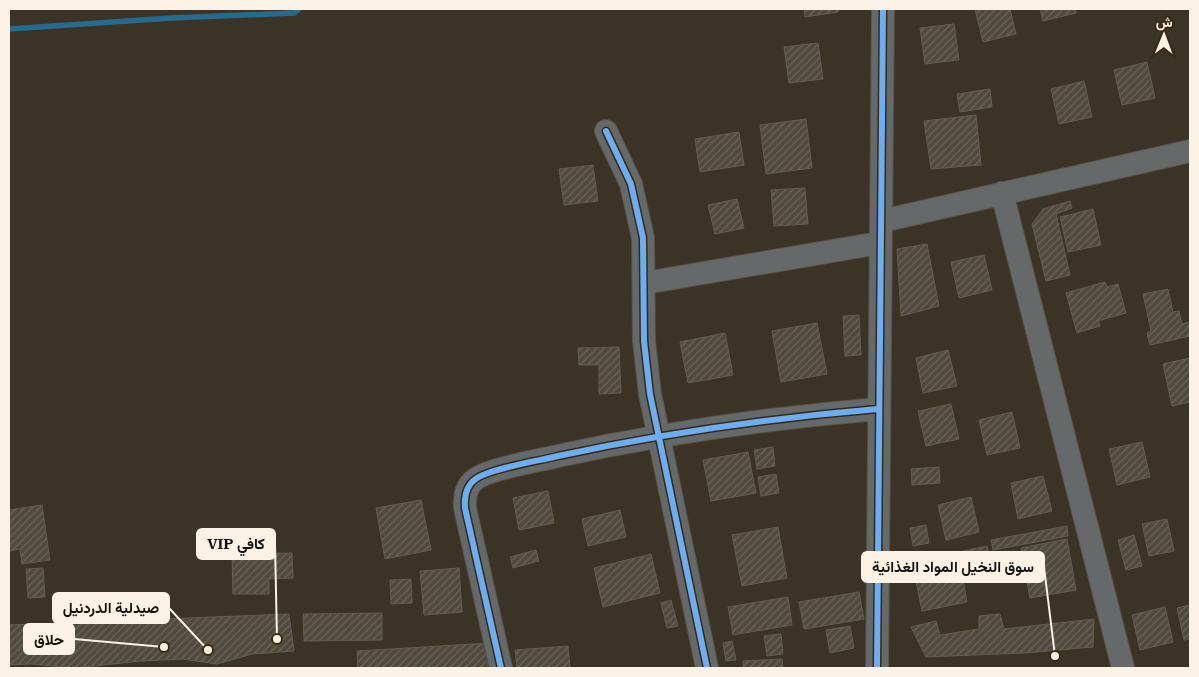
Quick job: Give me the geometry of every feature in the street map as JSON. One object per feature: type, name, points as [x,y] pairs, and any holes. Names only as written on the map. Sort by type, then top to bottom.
[{"type":"street","points":[[877,668],[883,9]]},
{"type":"street","points":[[606,131],[631,184],[642,238],[645,283],[644,341],[659,436],[707,668]]},
{"type":"street","points":[[882,221],[1190,151]]},
{"type":"street","points":[[1002,193],[1123,668]]},
{"type":"street","points":[[645,283],[880,243]]},
{"type":"street","points":[[501,668],[465,508],[468,488],[472,482],[484,475],[561,456],[659,436],[732,424],[878,409]]},
{"type":"building","points":[[804,9],[838,9],[838,12],[805,17]]},
{"type":"building","points":[[975,9],[1010,9],[1016,34],[983,42]]},
{"type":"building","points":[[1040,9],[1075,9],[1076,13],[1043,21]]},
{"type":"building","points":[[954,24],[959,60],[925,64],[920,28]]},
{"type":"building","points":[[818,43],[823,79],[789,83],[784,47]]},
{"type":"building","points":[[1147,62],[1155,98],[1122,105],[1114,70]]},
{"type":"building","points":[[1084,81],[1092,117],[1059,124],[1051,89]]},
{"type":"building","points":[[990,89],[992,107],[960,112],[957,94]]},
{"type":"building","points":[[976,115],[981,165],[931,169],[924,121]]},
{"type":"building","points":[[806,119],[812,168],[766,174],[760,125]]},
{"type":"building","points":[[739,132],[744,165],[700,172],[695,139]]},
{"type":"building","points":[[593,165],[598,201],[564,205],[559,169]]},
{"type":"building","points":[[805,188],[808,224],[774,226],[771,190]]},
{"type":"building","points":[[737,199],[744,228],[715,234],[708,205]]},
{"type":"building","points":[[1070,201],[1072,208],[1056,214],[1070,275],[1046,281],[1032,224],[1043,209]]},
{"type":"building","points":[[1093,209],[1101,245],[1068,252],[1060,217]]},
{"type":"building","points":[[927,244],[939,306],[901,316],[897,249]]},
{"type":"building","points":[[984,255],[992,290],[959,298],[951,262]]},
{"type":"building","points":[[1105,282],[1107,287],[1118,284],[1126,313],[1098,321],[1100,326],[1077,333],[1066,293]]},
{"type":"building","points":[[1168,289],[1173,312],[1179,311],[1182,324],[1190,322],[1190,336],[1150,345],[1147,333],[1151,331],[1143,294]]},
{"type":"building","points":[[859,315],[861,355],[845,356],[843,316]]},
{"type":"building","points":[[817,323],[827,374],[781,382],[772,331]]},
{"type":"building","points":[[725,333],[733,375],[688,383],[680,342]]},
{"type":"building","points":[[619,347],[621,393],[599,394],[599,365],[579,365],[578,348]]},
{"type":"building","points":[[948,350],[957,386],[923,393],[916,358]]},
{"type":"building","points":[[1190,358],[1190,402],[1172,406],[1163,364]]},
{"type":"building","points":[[951,404],[959,439],[926,446],[918,411]]},
{"type":"building","points":[[1012,412],[1020,448],[987,455],[979,420]]},
{"type":"building","points":[[1142,442],[1150,477],[1117,485],[1109,449]]},
{"type":"building","points":[[773,447],[775,466],[757,469],[754,450]]},
{"type":"building","points":[[748,452],[756,493],[711,501],[703,460]]},
{"type":"building","points":[[939,467],[940,483],[912,485],[911,469]]},
{"type":"building","points":[[776,474],[779,493],[761,496],[758,477]]},
{"type":"building","points":[[1043,476],[1052,511],[1018,519],[1011,483]]},
{"type":"building","points":[[548,491],[554,523],[519,530],[513,498]]},
{"type":"building","points":[[971,497],[979,532],[946,540],[938,505]]},
{"type":"building","points":[[421,500],[431,550],[385,559],[376,508]]},
{"type":"building","points":[[42,505],[50,560],[22,564],[20,549],[9,551],[9,510]]},
{"type":"building","points":[[620,510],[626,537],[588,546],[582,519]]},
{"type":"building","points":[[1167,519],[1174,551],[1149,556],[1142,524]]},
{"type":"building","points":[[926,525],[929,543],[913,546],[910,528]]},
{"type":"building","points":[[1067,526],[1068,536],[993,550],[991,540]]},
{"type":"building","points":[[778,527],[787,578],[742,586],[732,535]]},
{"type":"building","points":[[1134,535],[1142,566],[1126,570],[1118,540]]},
{"type":"building","points":[[1067,539],[1076,590],[1030,598],[1021,548]]},
{"type":"building","points":[[987,546],[991,569],[967,573],[963,551]]},
{"type":"building","points":[[536,550],[539,561],[513,568],[510,557]]},
{"type":"building","points":[[958,551],[967,602],[922,611],[912,560]]},
{"type":"building","points":[[292,553],[293,578],[269,579],[269,594],[233,594],[232,554]]},
{"type":"building","points":[[651,554],[660,593],[603,607],[594,568]]},
{"type":"building","points":[[43,568],[45,597],[28,598],[26,569]]},
{"type":"building","points":[[459,568],[462,612],[424,615],[420,571]]},
{"type":"building","points":[[411,579],[412,603],[391,604],[390,580]]},
{"type":"building","points":[[859,592],[864,619],[804,629],[799,602]]},
{"type":"building","points":[[788,597],[792,625],[733,635],[728,607]]},
{"type":"building","points":[[671,600],[678,626],[667,628],[661,603]]},
{"type":"building","points":[[1190,605],[1190,639],[1184,640],[1177,608]]},
{"type":"building","points":[[1165,607],[1173,642],[1140,650],[1132,615]]},
{"type":"building","points":[[382,613],[382,640],[304,641],[303,614]]},
{"type":"building","points":[[289,614],[294,651],[252,654],[217,664],[182,659],[76,668],[30,664],[9,665],[9,625]]},
{"type":"building","points":[[1000,614],[1004,629],[1094,619],[1093,647],[1025,653],[926,657],[911,627],[936,621],[940,635],[979,629],[979,616]]},
{"type":"building","points":[[850,626],[854,648],[830,653],[826,630]]},
{"type":"building","points":[[781,634],[783,654],[767,656],[764,636]]},
{"type":"building","points":[[732,641],[736,660],[726,661],[723,643]]},
{"type":"building","points":[[490,643],[491,668],[358,668],[357,651]]},
{"type":"building","points":[[568,646],[570,668],[517,668],[515,650]]},
{"type":"building","points":[[782,659],[783,668],[743,668],[743,661]]},
{"type":"waterway","points":[[9,29],[172,18],[294,13],[299,9]]},
{"type":"cycle path","points":[[877,668],[883,9]]},
{"type":"cycle path","points":[[606,131],[631,184],[643,238],[644,341],[650,394],[707,668]]},
{"type":"cycle path","points":[[501,668],[465,508],[466,491],[477,478],[484,474],[516,465],[677,433],[797,417],[878,409]]},
{"type":"place","name":"VIP كافي","points":[[277,639]]},
{"type":"place","name":"حلاق","points":[[164,647]]},
{"type":"place","name":"صيدلية الدردنيل","points":[[208,650]]},
{"type":"place","name":"سوق النخيل المواد الغذائية","points":[[1055,656]]}]
